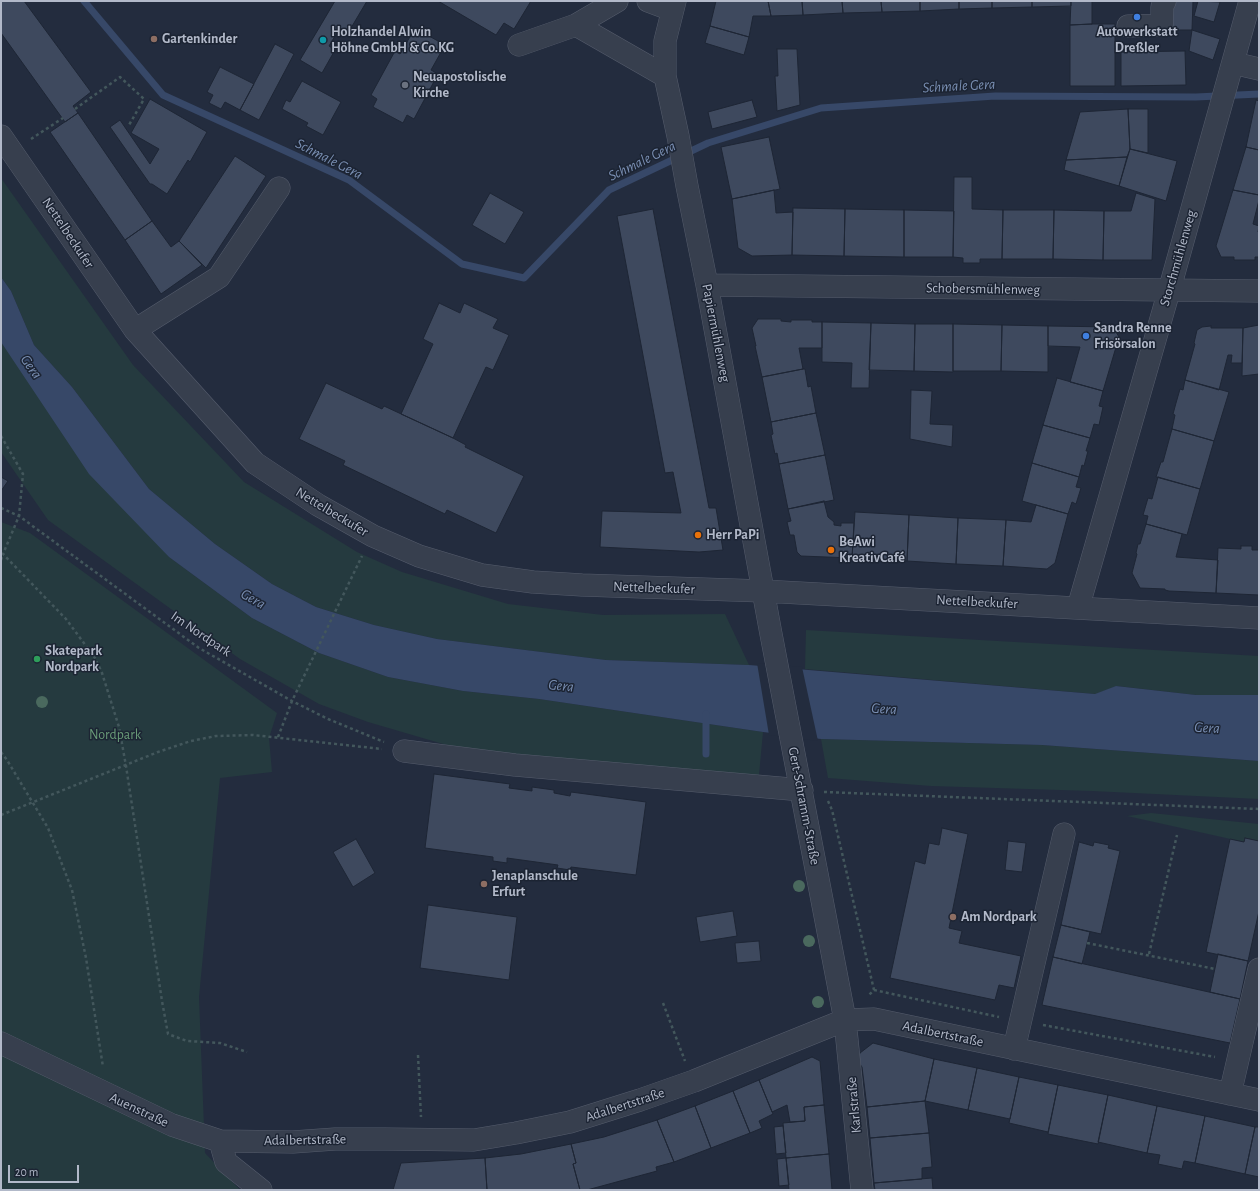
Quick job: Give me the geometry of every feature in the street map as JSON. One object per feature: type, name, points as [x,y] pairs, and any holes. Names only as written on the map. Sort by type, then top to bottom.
[{"type":"street","points":[[519,45],[576,25],[617,1]]},
{"type":"street","name":"Papiermühlenweg","points":[[648,1],[673,5],[665,41],[666,76],[707,285],[763,591]]},
{"type":"street","points":[[1128,26],[1162,24],[1162,7],[1165,1]]},
{"type":"street","name":"Storchmühlenweg","points":[[1078,608],[1250,1]]},
{"type":"street","points":[[576,25],[666,76]]},
{"type":"street","points":[[1230,71],[1259,69]]},
{"type":"street","name":"Nettelbeckufer","points":[[7,144],[134,330],[255,463],[318,505],[366,532],[420,556],[482,574],[533,582],[763,591],[1259,618]]},
{"type":"street","points":[[134,330],[219,277],[279,188]]},
{"type":"street","name":"Schobersmühlenweg","points":[[707,285],[1259,291]]},
{"type":"street","name":"Gert-Schramm-Straße","points":[[763,591],[846,1020]]},
{"type":"street","points":[[404,751],[523,766],[800,782]]},
{"type":"street","points":[[1014,1049],[1064,834]]},
{"type":"street","points":[[1230,1094],[1259,969]]},
{"type":"street","name":"Adalbertstraße","points":[[220,1141],[293,1142],[335,1139],[474,1140],[516,1133],[570,1122],[694,1081],[846,1020],[874,1019],[1259,1100]]},
{"type":"street","name":"Karlstraße","points":[[846,1020],[862,1190]]},
{"type":"street","name":"Auenstraße","points":[[1,1043],[172,1125],[220,1141]]},
{"type":"street","points":[[220,1141],[226,1162],[261,1190]]},
{"type":"path","points":[[75,109],[120,77],[144,99],[129,125]]},
{"type":"path","points":[[7,144],[63,118]]},
{"type":"path","points":[[1,436],[23,474],[19,516],[1,560]]},
{"type":"path","name":"Im Nordpark","points":[[1,508],[19,516],[199,648],[292,701],[328,719],[404,751]]},
{"type":"path","points":[[3,554],[66,619],[95,658],[102,673],[119,727],[168,1034],[187,1041],[220,1043],[247,1052]]},
{"type":"path","points":[[278,737],[292,701],[358,564]]},
{"type":"path","points":[[1,815],[158,752],[216,736],[253,735],[404,751]]},
{"type":"path","points":[[1,752],[48,828],[72,890],[86,958],[102,1063],[109,1096]]},
{"type":"path","points":[[825,795],[823,792],[1259,809]]},
{"type":"path","points":[[827,799],[832,810],[874,990]]},
{"type":"path","points":[[1149,954],[1177,835]]},
{"type":"path","points":[[1087,943],[1149,954],[1215,969]]},
{"type":"path","points":[[846,1020],[874,990]]},
{"type":"path","points":[[874,990],[1021,1021],[1237,1061]]},
{"type":"path","points":[[663,1003],[694,1081]]},
{"type":"path","points":[[418,1055],[420,1106]]},
{"type":"green space","points":[[1,178],[133,365],[244,482],[357,552],[402,572],[508,604],[603,615],[725,614],[749,665],[606,660],[437,639],[374,625],[316,607],[272,584],[215,544],[149,489],[72,387],[34,345],[11,291],[1,277]]},
{"type":"green space","points":[[1,342],[169,557],[252,618],[319,653],[388,677],[463,691],[539,699],[763,732],[759,775],[595,765],[450,746],[368,722],[319,704],[240,659],[48,520],[1,452]]},
{"type":"green space","name":"Nordpark","points":[[1,522],[30,533],[277,713],[269,738],[272,772],[220,778],[199,997],[205,1153],[240,1190],[1,1190]]},
{"type":"green space","points":[[806,630],[1259,656],[1259,695],[1196,695],[1117,686],[1096,694],[805,669]]},
{"type":"green space","points":[[821,739],[1042,745],[1259,761],[1259,799],[1092,791],[931,786],[828,778]]},
{"type":"green space","points":[[1151,813],[1259,824],[1259,841],[1246,838],[1244,842],[1127,816]]},
{"type":"water","name":"Gera","points":[[1,277],[11,291],[34,345],[72,387],[149,489],[215,544],[272,584],[316,607],[374,625],[437,639],[606,660],[749,665],[1095,694],[1116,686],[1196,695],[1259,695],[1259,761],[1042,745],[821,739],[763,732],[539,699],[463,691],[388,677],[319,653],[252,618],[169,557],[89,474],[1,342]]},
{"type":"pier","points":[[757,663],[802,667],[818,741],[769,735]]},
{"type":"building","points":[[1,1],[24,1],[91,92],[73,106],[78,113],[65,122],[1,33]]},
{"type":"building","name":"Holzhandel Alwin Höhne GmbH & Co.KG","points":[[335,1],[367,1],[348,33],[340,28],[329,46],[335,50],[322,73],[300,60]]},
{"type":"building","name":"Holzhandel Alwin Höhne GmbH & Co.KG","points":[[438,1],[531,1],[514,29],[504,23],[496,35]]},
{"type":"building","points":[[716,1],[768,1],[771,16],[753,16],[749,37],[710,26]]},
{"type":"building","points":[[768,1],[802,1],[803,15],[771,16]]},
{"type":"building","points":[[802,1],[842,1],[843,13],[803,15]]},
{"type":"building","points":[[842,1],[881,1],[882,12],[843,13]]},
{"type":"building","points":[[881,1],[920,1],[920,11],[882,12]]},
{"type":"building","points":[[920,1],[959,1],[959,9],[920,11]]},
{"type":"building","points":[[959,1],[992,1],[992,8],[959,9]]},
{"type":"building","points":[[992,1],[1032,1],[1032,7],[992,8]]},
{"type":"building","points":[[1032,1],[1071,1],[1071,6],[1032,7]]},
{"type":"building","points":[[1071,1],[1092,1],[1092,24],[1070,25]]},
{"type":"building","points":[[1173,1],[1193,1],[1192,30],[1172,30]]},
{"type":"building","points":[[1198,1],[1220,2],[1214,22],[1194,16]]},
{"type":"building","points":[[1115,24],[1115,86],[1070,86],[1070,25]]},
{"type":"building","points":[[710,26],[749,37],[744,55],[705,43]]},
{"type":"building","name":"Neuapostolische Kirche","points":[[415,28],[445,45],[431,70],[438,74],[414,119],[407,115],[403,123],[373,107],[377,99],[371,95],[395,51],[400,54]]},
{"type":"building","points":[[1192,30],[1220,39],[1213,60],[1189,51]]},
{"type":"building","points":[[275,44],[294,54],[259,120],[240,110]]},
{"type":"building","points":[[777,49],[797,49],[800,105],[777,111],[775,76],[778,76]]},
{"type":"building","points":[[1185,51],[1186,85],[1121,86],[1121,52]]},
{"type":"building","points":[[220,67],[254,84],[240,110],[225,102],[221,109],[209,103],[213,95],[207,92]]},
{"type":"building","points":[[302,81],[341,102],[323,135],[306,126],[308,123],[282,109],[286,100],[290,102]]},
{"type":"building","points":[[150,99],[207,132],[190,162],[188,160],[167,194],[150,184],[110,127],[120,120],[150,164],[159,149],[131,133]]},
{"type":"building","points":[[752,100],[757,117],[712,129],[708,112]]},
{"type":"building","points":[[1256,100],[1259,101],[1259,150],[1246,147]]},
{"type":"building","points":[[1128,109],[1148,109],[1148,153],[1130,149]]},
{"type":"building","points":[[1128,109],[1130,149],[1127,157],[1066,160],[1080,112]]},
{"type":"building","points":[[78,113],[152,221],[125,240],[50,132]]},
{"type":"building","points":[[769,137],[780,189],[732,199],[721,147]]},
{"type":"building","points":[[1246,147],[1259,150],[1259,195],[1233,190]]},
{"type":"building","points":[[1130,149],[1177,161],[1166,201],[1119,186]]},
{"type":"building","points":[[235,156],[266,176],[206,268],[179,241]]},
{"type":"building","points":[[1127,157],[1119,186],[1064,170],[1066,160]]},
{"type":"building","points":[[954,177],[972,177],[972,209],[1003,210],[1002,259],[980,259],[980,263],[963,263],[963,258],[953,257]]},
{"type":"building","points":[[774,190],[776,213],[793,212],[792,255],[752,256],[738,248],[732,199]]},
{"type":"building","points":[[1233,190],[1259,195],[1253,224],[1259,226],[1259,257],[1255,257],[1255,260],[1234,260],[1234,257],[1221,257],[1216,246]]},
{"type":"building","points":[[490,193],[524,212],[505,244],[472,225]]},
{"type":"building","points":[[1136,193],[1155,199],[1152,260],[1103,260],[1104,211],[1131,211]]},
{"type":"building","points":[[793,208],[845,209],[844,256],[792,255]]},
{"type":"building","points":[[653,209],[709,508],[716,508],[723,550],[699,552],[600,547],[602,511],[681,513],[673,472],[665,473],[617,216]]},
{"type":"building","points":[[845,209],[904,210],[904,257],[844,256]]},
{"type":"building","points":[[904,210],[954,211],[953,257],[904,257]]},
{"type":"building","points":[[1003,210],[1054,210],[1053,259],[1002,259]]},
{"type":"building","points":[[1054,210],[1104,211],[1103,260],[1053,259]]},
{"type":"building","points":[[152,221],[171,247],[179,241],[202,265],[161,294],[125,240]]},
{"type":"building","points":[[439,303],[460,313],[464,303],[498,319],[493,328],[509,335],[493,370],[486,367],[453,438],[401,414],[433,344],[423,339]]},
{"type":"building","points":[[758,319],[781,319],[781,321],[791,322],[791,320],[812,320],[812,322],[822,322],[822,348],[799,348],[803,369],[762,377],[752,328]]},
{"type":"building","points":[[822,322],[871,323],[869,388],[851,388],[852,363],[822,362]]},
{"type":"building","points":[[871,323],[915,324],[914,371],[869,370]]},
{"type":"building","points":[[915,324],[953,324],[953,372],[914,371]]},
{"type":"building","points":[[953,324],[1002,325],[1001,371],[953,371]]},
{"type":"building","points":[[1002,325],[1048,326],[1048,372],[1001,371]]},
{"type":"building","points":[[1259,325],[1259,374],[1242,376],[1243,328]]},
{"type":"building","points":[[1048,326],[1113,327],[1119,337],[1103,391],[1070,382],[1080,347],[1048,346]]},
{"type":"building","points":[[1211,326],[1211,328],[1243,328],[1242,363],[1231,363],[1232,355],[1228,355],[1219,390],[1185,380],[1195,344],[1197,330],[1202,327]]},
{"type":"building","points":[[805,369],[808,387],[811,386],[816,413],[771,422],[762,377]]},
{"type":"building","points":[[1057,378],[1103,391],[1099,406],[1103,407],[1099,425],[1094,424],[1090,438],[1043,425]]},
{"type":"building","points":[[1185,380],[1229,392],[1214,441],[1172,429],[1175,415],[1173,414],[1180,389],[1183,390]]},
{"type":"building","points":[[326,383],[382,409],[384,406],[453,438],[466,445],[465,447],[524,476],[496,533],[447,510],[445,514],[343,465],[345,461],[299,439]]},
{"type":"building","points":[[911,390],[932,391],[930,424],[953,425],[952,447],[910,439]]},
{"type":"building","points":[[816,413],[825,455],[779,464],[771,435],[773,434],[771,422]]},
{"type":"building","points":[[1043,425],[1090,438],[1084,466],[1082,465],[1079,477],[1032,463]]},
{"type":"building","points":[[1172,429],[1214,441],[1200,489],[1156,477],[1161,462],[1163,462]]},
{"type":"building","points":[[825,455],[834,500],[788,509],[779,464]]},
{"type":"building","points":[[1032,463],[1079,477],[1076,487],[1081,488],[1076,504],[1072,502],[1068,514],[1022,501]]},
{"type":"building","points":[[1,477],[8,481],[1,491]]},
{"type":"building","points":[[1158,477],[1200,489],[1187,535],[1146,524],[1148,516],[1143,515],[1148,498],[1152,499]]},
{"type":"building","points":[[824,501],[828,517],[834,522],[834,525],[841,526],[841,523],[854,523],[852,558],[801,556],[797,552],[794,535],[790,535],[787,522],[791,521],[788,509]]},
{"type":"building","points":[[1036,505],[1068,514],[1055,563],[1047,569],[1003,566],[1006,520],[1031,522]]},
{"type":"building","points":[[855,512],[909,515],[907,561],[852,558]]},
{"type":"building","points":[[909,515],[958,518],[956,564],[907,561]]},
{"type":"building","points":[[958,518],[1006,520],[1003,566],[956,564]]},
{"type":"building","points":[[1146,524],[1182,534],[1176,557],[1218,560],[1216,593],[1140,588],[1132,573],[1138,544],[1140,544]]},
{"type":"building","points":[[1241,546],[1252,546],[1252,550],[1259,550],[1259,595],[1216,593],[1218,548],[1241,549]]},
{"type":"building","points":[[434,774],[510,784],[509,788],[532,791],[532,787],[554,790],[554,793],[570,796],[571,792],[646,802],[636,875],[571,867],[570,870],[557,868],[558,865],[507,858],[507,863],[493,861],[493,857],[425,848]]},
{"type":"building","points":[[942,828],[968,834],[949,928],[962,931],[959,943],[1021,956],[1014,988],[999,985],[995,1000],[890,978],[915,861],[925,864],[929,843],[939,845]]},
{"type":"building","points":[[1245,838],[1259,841],[1259,911],[1248,961],[1206,952],[1230,839],[1244,842]]},
{"type":"building","points":[[356,839],[375,873],[353,887],[333,852]]},
{"type":"building","points":[[1008,841],[1026,843],[1022,872],[1005,870]]},
{"type":"building","points":[[1079,842],[1093,846],[1094,842],[1109,845],[1108,848],[1120,851],[1101,934],[1061,925]]},
{"type":"building","points":[[428,905],[517,917],[509,980],[420,968]]},
{"type":"building","points":[[733,911],[737,936],[700,942],[696,917]]},
{"type":"building","points":[[1061,925],[1090,932],[1082,964],[1053,957]]},
{"type":"building","points":[[759,941],[761,961],[737,963],[735,943]]},
{"type":"building","points":[[1218,954],[1248,961],[1240,999],[1210,992]]},
{"type":"building","points":[[1053,957],[1240,999],[1230,1043],[1042,1005]]},
{"type":"building","points":[[873,1043],[934,1059],[925,1101],[867,1107],[862,1067],[857,1060],[860,1053]]},
{"type":"building","points":[[812,1057],[820,1061],[824,1105],[804,1107],[805,1121],[790,1122],[787,1105],[772,1112],[759,1080]]},
{"type":"building","points":[[934,1059],[977,1068],[968,1110],[925,1101]]},
{"type":"building","points":[[977,1068],[1019,1077],[1010,1119],[968,1110]]},
{"type":"building","points":[[1019,1077],[1058,1085],[1048,1132],[1009,1123]]},
{"type":"building","points":[[759,1080],[773,1114],[759,1121],[762,1128],[750,1133],[733,1091]]},
{"type":"building","points":[[1058,1085],[1108,1095],[1098,1144],[1048,1134]]},
{"type":"building","points":[[733,1091],[750,1133],[711,1148],[695,1106]]},
{"type":"building","points":[[1108,1095],[1157,1106],[1147,1153],[1098,1142]]},
{"type":"building","points":[[925,1101],[929,1133],[870,1138],[867,1107]]},
{"type":"building","points":[[824,1105],[829,1154],[786,1158],[783,1123],[805,1121],[804,1107]]},
{"type":"building","points":[[695,1106],[711,1148],[674,1162],[657,1120]]},
{"type":"building","points":[[1157,1106],[1205,1116],[1195,1163],[1184,1161],[1182,1169],[1158,1164],[1160,1155],[1147,1153]]},
{"type":"building","points":[[1205,1116],[1255,1127],[1245,1174],[1195,1163]]},
{"type":"building","points":[[657,1120],[674,1162],[656,1167],[657,1171],[587,1190],[580,1190],[573,1164],[576,1163],[571,1144],[604,1137]]},
{"type":"building","points":[[783,1126],[786,1153],[776,1154],[774,1127]]},
{"type":"building","points":[[1255,1127],[1259,1127],[1259,1177],[1245,1174]]},
{"type":"building","points":[[929,1133],[932,1167],[922,1168],[922,1179],[874,1183],[870,1138]]},
{"type":"building","points":[[571,1144],[576,1163],[573,1164],[580,1190],[487,1190],[485,1158],[521,1154]]},
{"type":"building","points":[[829,1154],[832,1190],[789,1190],[786,1158]]},
{"type":"building","points":[[485,1158],[487,1190],[393,1190],[401,1163]]},
{"type":"building","points":[[786,1158],[789,1185],[779,1186],[777,1159]]},
{"type":"building","points":[[932,1178],[933,1190],[875,1190],[874,1183]]},
{"type":"waterway","name":"Schmale Gera","points":[[84,1],[163,95],[349,180],[462,264],[524,278],[609,190],[708,143],[821,108],[995,96],[1196,97],[1259,94]]},
{"type":"waterway","points":[[706,714],[706,754]]},
{"type":"place","name":"Autowerkstatt Dreßler","points":[[1137,17]]},
{"type":"place","name":"Gartenkinder","points":[[154,39]]},
{"type":"place","name":"Holzhandel Alwin Höhne GmbH & Co.KG","points":[[323,40]]},
{"type":"place","name":"Neuapostolische Kirche","points":[[405,85]]},
{"type":"place","name":"Sandra Renne Frisörsalon","points":[[1086,336]]},
{"type":"place","name":"Herr PaPi","points":[[698,535]]},
{"type":"place","name":"BeAwi KreativCafé","points":[[831,550]]},
{"type":"place","name":"Skatepark Nordpark","points":[[37,659]]},
{"type":"place","name":"Jenaplanschule Erfurt","points":[[484,884]]},
{"type":"place","name":"Am Nordpark","points":[[953,917]]}]
